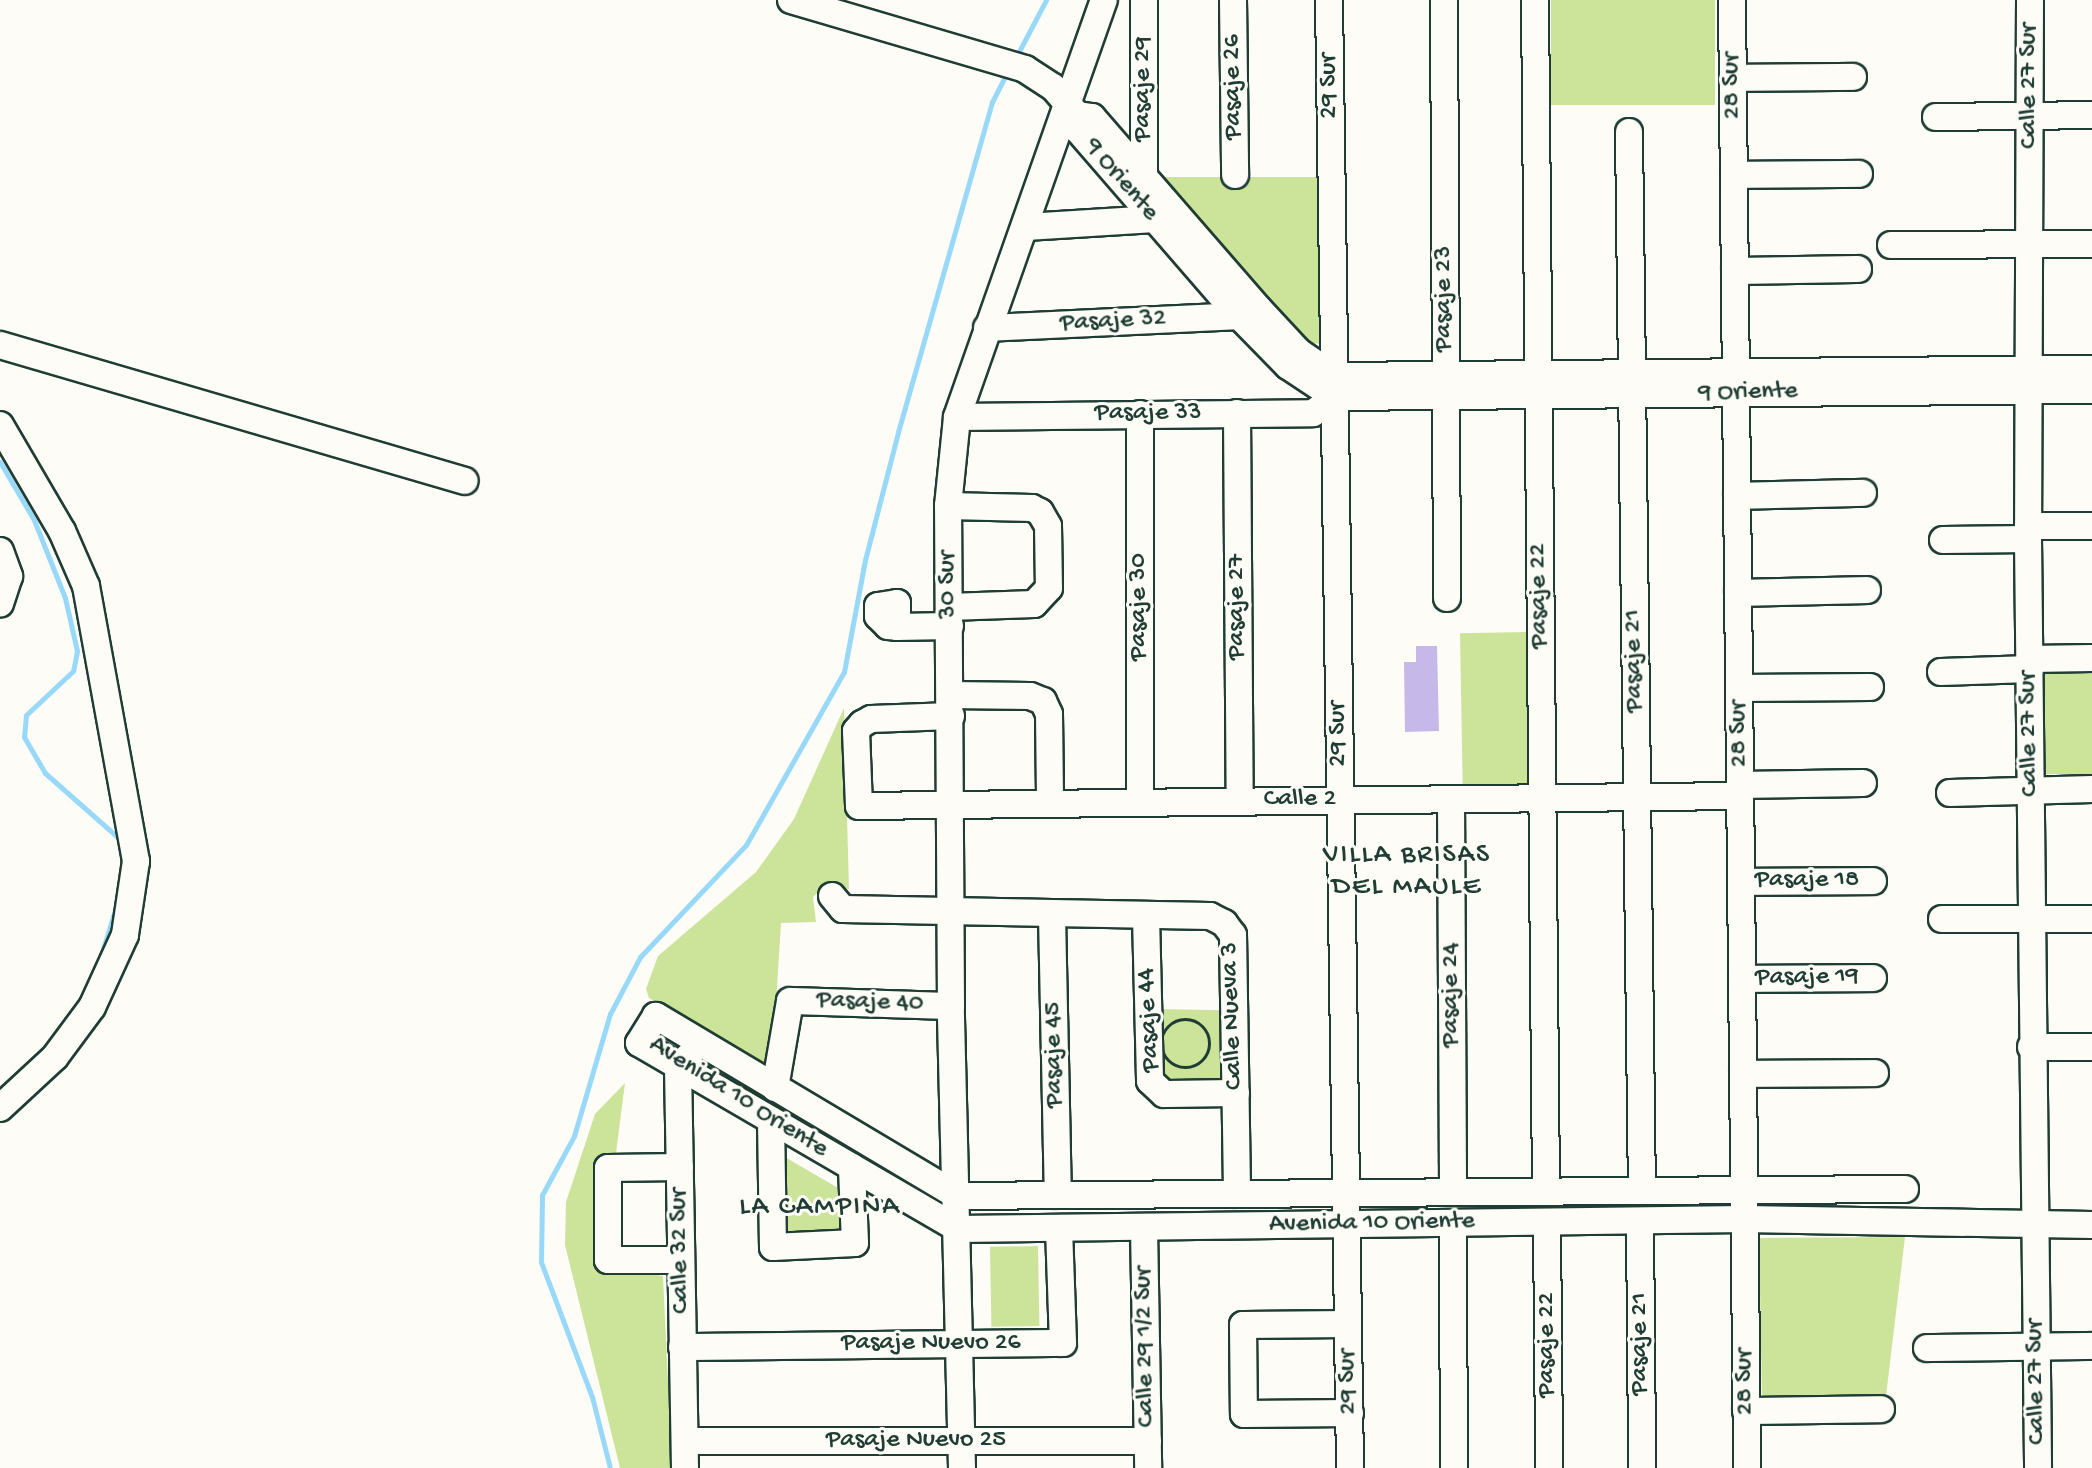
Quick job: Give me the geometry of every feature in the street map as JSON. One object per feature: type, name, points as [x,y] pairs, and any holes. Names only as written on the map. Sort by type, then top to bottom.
[{"type":"street","points":[[791,0],[1018,67],[1072,108]]},
{"type":"street","name":"30 Sur","points":[[962,1468],[958,1196],[951,1006],[948,506],[957,417],[987,328],[1072,108],[1104,0]]},
{"type":"street","name":"Pasaje 29","points":[[1144,0],[1144,178]]},
{"type":"street","name":"Pasaje 26","points":[[1233,0],[1235,175]]},
{"type":"street","name":"29 Sur","points":[[1329,0],[1350,1468]]},
{"type":"street","name":"Pasaje 23","points":[[1444,0],[1447,598]]},
{"type":"street","name":"Pasaje 22","points":[[1535,0],[1536,385],[1546,1191]]},
{"type":"street","name":"28 Sur","points":[[1732,0],[1747,1468]]},
{"type":"street","name":"Calle 27 Sur","points":[[2030,0],[2028,533],[2031,1047],[2038,1468]]},
{"type":"street","points":[[1733,78],[1853,77]]},
{"type":"street","name":"9 Oriente","points":[[1072,108],[1092,117],[1299,352],[1334,386]]},
{"type":"street","name":"9 Oriente","points":[[1072,108],[1078,130],[1239,316],[1288,366],[1334,386],[2029,380],[2092,369]]},
{"type":"street","points":[[1936,117],[2092,115]]},
{"type":"street","name":"Pasaje 21","points":[[1629,132],[1642,1190]]},
{"type":"street","points":[[1734,175],[1859,174]]},
{"type":"street","points":[[1027,227],[1154,219]]},
{"type":"street","points":[[1891,245],[2092,244]]},
{"type":"street","points":[[1735,271],[1858,269]]},
{"type":"street","name":"Pasaje 32","points":[[987,328],[1239,316]]},
{"type":"street","points":[[0,345],[464,481]]},
{"type":"street","name":"9 Oriente","points":[[2029,380],[2092,390]]},
{"type":"street","name":"Pasaje 33","points":[[957,417],[1313,413],[1334,386]]},
{"type":"street","name":"Pasaje 27","points":[[1237,413],[1240,800]]},
{"type":"street","name":"Pasaje 30","points":[[1140,414],[1140,801]]},
{"type":"street","points":[[0,425],[62,531],[86,586],[136,861],[125,935],[92,1007],[55,1057],[0,1108]]},
{"type":"street","points":[[1737,496],[1863,493]]},
{"type":"street","points":[[897,627],[1034,604],[1049,588],[1048,526],[1040,512],[1032,508],[948,506]]},
{"type":"street","points":[[1943,540],[2092,526]]},
{"type":"street","points":[[0,551],[9,576],[0,604]]},
{"type":"street","points":[[1738,593],[1867,590]]},
{"type":"street","points":[[1941,672],[2092,658]]},
{"type":"street","points":[[1739,688],[1870,687]]},
{"type":"street","points":[[950,705],[1030,696],[1043,701],[1049,714],[1050,802]]},
{"type":"street","name":"Calle 2","points":[[950,705],[862,724],[856,731],[859,806],[1637,797],[1863,783]]},
{"type":"street","points":[[1950,793],[2092,789]]},
{"type":"street","name":"Pasaje 24","points":[[1451,799],[1453,1192]]},
{"type":"street","name":"Pasaje 18","points":[[1741,882],[1873,881]]},
{"type":"street","name":"Calle Nueva 3","points":[[832,896],[843,909],[951,914],[1210,916],[1233,935],[1237,1194]]},
{"type":"street","name":"Pasaje 45","points":[[1052,915],[1058,1195]]},
{"type":"street","name":"Pasaje 44","points":[[1146,916],[1150,1081],[1164,1094],[1236,1093]]},
{"type":"street","points":[[1942,919],[2092,919]]},
{"type":"street","name":"Pasaje 19","points":[[1742,979],[1873,978]]},
{"type":"street","name":"Pasaje 40","points":[[775,1088],[790,1001],[951,1006]]},
{"type":"street","name":"Avenida 10 Oriente","points":[[1905,1189],[958,1196],[656,1016],[639,1043],[958,1229],[1744,1219],[2092,1225]]},
{"type":"street","points":[[678,1067],[701,1043]]},
{"type":"street","points":[[2031,1047],[2092,1047]]},
{"type":"street","name":"Calle 32 Sur","points":[[678,1067],[685,1468]]},
{"type":"street","points":[[1743,1074],[1875,1073]]},
{"type":"street","points":[[771,1120],[773,1247],[855,1243],[852,1167]]},
{"type":"street","points":[[680,1167],[608,1168],[608,1260],[681,1260]]},
{"type":"street","name":"Pasaje 21","points":[[1640,1221],[1642,1468]]},
{"type":"street","name":"Pasaje 22","points":[[1547,1222],[1549,1468]]},
{"type":"street","points":[[1453,1223],[1454,1468]]},
{"type":"street","name":"Calle 29 1/2 Sur","points":[[1144,1227],[1148,1468]]},
{"type":"street","name":"Pasaje Nuevo 26","points":[[682,1347],[1063,1343],[1059,1228]]},
{"type":"street","points":[[1348,1324],[1243,1325],[1244,1414],[1350,1413]]},
{"type":"street","points":[[1927,1348],[2092,1346]]},
{"type":"street","points":[[1746,1411],[1881,1409]]},
{"type":"street","name":"Pasaje Nuevo 25","points":[[685,1441],[1148,1441]]},
{"type":"path","points":[[1182,1020],[1197,1023],[1209,1041],[1206,1055],[1188,1067],[1168,1060],[1162,1046],[1169,1026],[1182,1020]]},
{"type":"green space","points":[[1551,0],[1715,0],[1715,105],[1551,105]]},
{"type":"green space","points":[[1161,177],[1319,177],[1323,344],[1309,343]]},
{"type":"green space","points":[[1526,632],[1529,785],[1463,786],[1460,633]]},
{"type":"green space","points":[[2044,672],[2092,672],[2092,774],[2044,774]]},
{"type":"green space","points":[[844,708],[849,889],[825,886],[813,897],[816,922],[781,923],[772,1067],[649,998],[646,989],[658,956],[756,872],[794,819]]},
{"type":"green space","points":[[1157,1009],[1224,1010],[1223,1085],[1156,1084]]},
{"type":"green space","points":[[625,1083],[616,1153],[598,1171],[604,1267],[663,1276],[672,1468],[620,1468],[565,1245],[566,1202],[595,1114]]},
{"type":"green space","points":[[778,1153],[845,1192],[848,1234],[783,1236]]},
{"type":"green space","points":[[1905,1237],[1886,1396],[1762,1399],[1759,1238]]},
{"type":"green space","points":[[1038,1246],[1039,1326],[991,1327],[990,1247]]},
{"type":"building","points":[[1416,646],[1437,646],[1439,731],[1405,732],[1404,662],[1416,662]]},
{"type":"waterway","points":[[1016,57],[1046,0]]},
{"type":"waterway","points":[[610,1468],[592,1397],[541,1262],[542,1195],[574,1136],[610,1014],[640,957],[746,845],[844,672],[865,560],[898,432],[992,102],[1007,73]]},
{"type":"waterway","points":[[0,462],[34,520],[65,598],[77,651],[73,671],[26,715],[24,737],[45,773],[121,840]]},
{"type":"waterway","points":[[100,959],[118,900]]},
{"type":"waterway","points":[[0,1089],[21,1071]]},
{"type":"district","name":"VILLA BRISAS DEL MAULE","points":[[1407,872]]},
{"type":"district","name":"LA CAMPINA","points":[[820,1208]]}]
